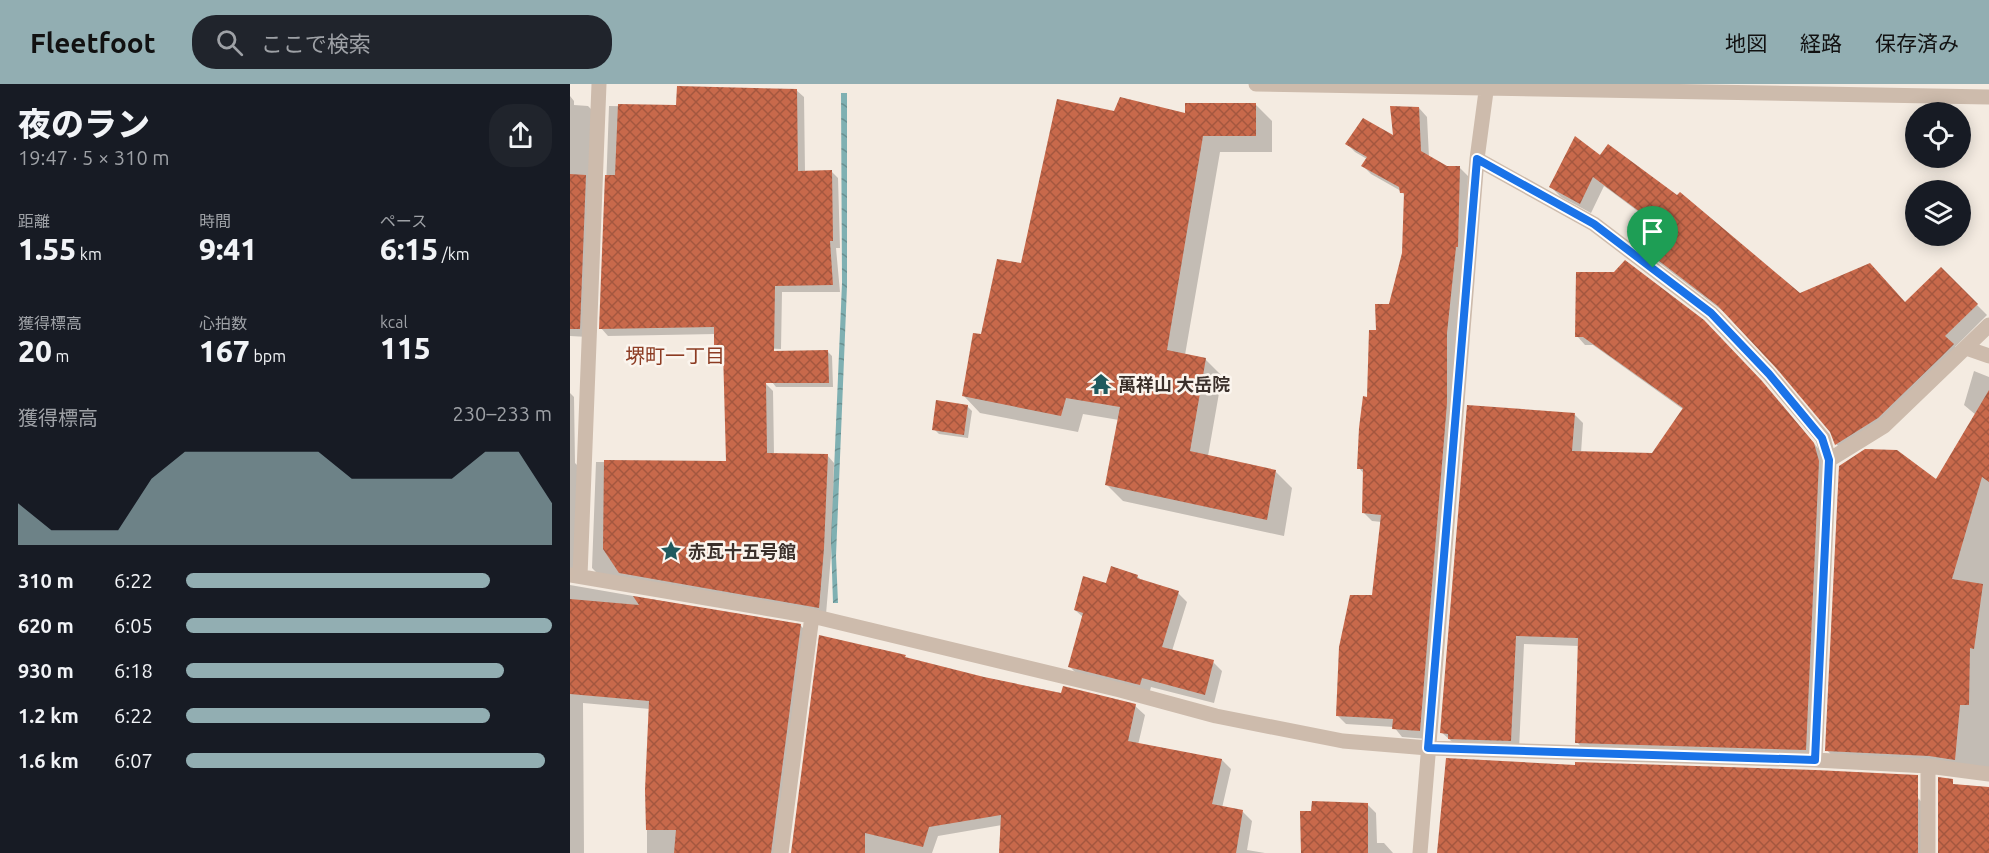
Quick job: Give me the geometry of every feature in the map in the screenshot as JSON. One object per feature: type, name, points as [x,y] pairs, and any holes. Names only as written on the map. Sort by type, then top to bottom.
[{"type":"street","points":[[599,84],[575,576],[812,616],[1120,690],[1216,716],[1343,741],[1428,748],[1815,760],[1928,766],[1989,774]]},
{"type":"street","points":[[1256,84],[1487,86],[1989,97]]},
{"type":"street","points":[[1420,853],[1477,159],[1487,86]]},
{"type":"street","points":[[1477,159],[1594,224],[1711,313],[1769,374],[1822,438],[1829,460],[1815,760]]},
{"type":"street","points":[[1829,460],[1884,426],[1989,325]]},
{"type":"street","points":[[1966,348],[1989,356]]},
{"type":"street","points":[[781,853],[812,616]]},
{"type":"street","points":[[1928,766],[1928,853]]},
{"type":"water","points":[[841,93],[847,93],[847,286],[836,556],[838,603],[833,603],[831,541],[842,283]]},
{"type":"building","points":[[677,86],[797,89],[798,171],[832,170],[833,241],[830,241],[833,285],[775,286],[774,351],[828,350],[829,383],[766,383],[767,453],[828,454],[819,608],[619,573],[603,549],[604,460],[726,461],[723,350],[714,350],[714,327],[599,329],[605,175],[615,175],[618,104],[676,105]]},
{"type":"building","points":[[1120,97],[1185,113],[1185,103],[1256,103],[1256,136],[1203,136],[1167,350],[1206,358],[1190,451],[1276,470],[1267,520],[1105,485],[1120,407],[1066,398],[1061,416],[962,396],[973,333],[981,334],[997,259],[1021,263],[1057,99],[1114,111]]},
{"type":"building","points":[[1390,106],[1419,107],[1421,151],[1447,166],[1460,166],[1458,247],[1456,247],[1447,333],[1447,403],[1420,731],[1392,729],[1393,719],[1336,716],[1339,647],[1350,595],[1372,595],[1381,515],[1362,513],[1363,469],[1357,469],[1359,428],[1363,396],[1367,397],[1369,330],[1376,330],[1375,304],[1389,304],[1402,253],[1404,193],[1400,193],[1399,187],[1361,166],[1367,157],[1345,144],[1363,118],[1393,135]]},
{"type":"building","points":[[1575,136],[1600,155],[1608,144],[1677,195],[1680,192],[1800,293],[1870,263],[1905,302],[1941,267],[1978,304],[1945,336],[1954,344],[1940,358],[1878,418],[1835,445],[1830,432],[1776,368],[1718,306],[1637,244],[1655,223],[1593,177],[1580,204],[1549,187]]},
{"type":"building","points":[[570,174],[586,175],[580,329],[570,329]]},
{"type":"building","points":[[1625,260],[1704,320],[1762,381],[1814,443],[1819,461],[1806,750],[1575,743],[1578,638],[1516,636],[1511,741],[1448,739],[1448,734],[1440,733],[1467,405],[1575,413],[1572,451],[1652,453],[1683,408],[1583,337],[1575,337],[1576,272],[1614,272]]},
{"type":"building","points":[[1989,390],[1989,482],[1982,477],[1952,579],[1983,584],[1974,649],[1970,648],[1969,705],[1960,705],[1955,760],[1929,756],[1825,751],[1839,466],[1865,449],[1897,450],[1936,479]]},
{"type":"building","points":[[936,400],[968,405],[964,435],[932,430]]},
{"type":"building","points":[[1111,566],[1138,575],[1137,578],[1179,591],[1162,647],[1214,660],[1205,695],[1142,678],[1140,685],[1068,667],[1083,613],[1074,610],[1083,576],[1106,583]]},
{"type":"building","points":[[633,596],[801,624],[771,853],[674,853],[676,830],[646,830],[645,790],[649,701],[570,694],[570,599],[639,605]]},
{"type":"building","points":[[819,635],[906,655],[905,657],[984,677],[1061,693],[1063,686],[1136,704],[1128,741],[1222,759],[1212,804],[1243,810],[1236,853],[999,853],[1001,815],[929,827],[923,847],[865,833],[865,853],[791,853]]},
{"type":"building","points":[[1446,758],[1575,765],[1575,762],[1918,775],[1918,853],[1437,853]]},
{"type":"building","points":[[1938,777],[1953,779],[1953,784],[1989,787],[1989,853],[1938,853]]},
{"type":"building","points":[[1312,801],[1368,803],[1368,853],[1301,853],[1300,811],[1311,811]]},
{"type":"place","name":"萬祥山 大岳院","points":[[1101,384]]},
{"type":"place","name":"赤瓦十五号館","points":[[671,551]]},
{"type":"district","name":"堺町一丁目","points":[[675,355]]},
{"type":"route","points":[[1477,159],[1594,224],[1653,268],[1711,313],[1769,374],[1822,438],[1829,460],[1815,760],[1428,748],[1477,159]]}]
